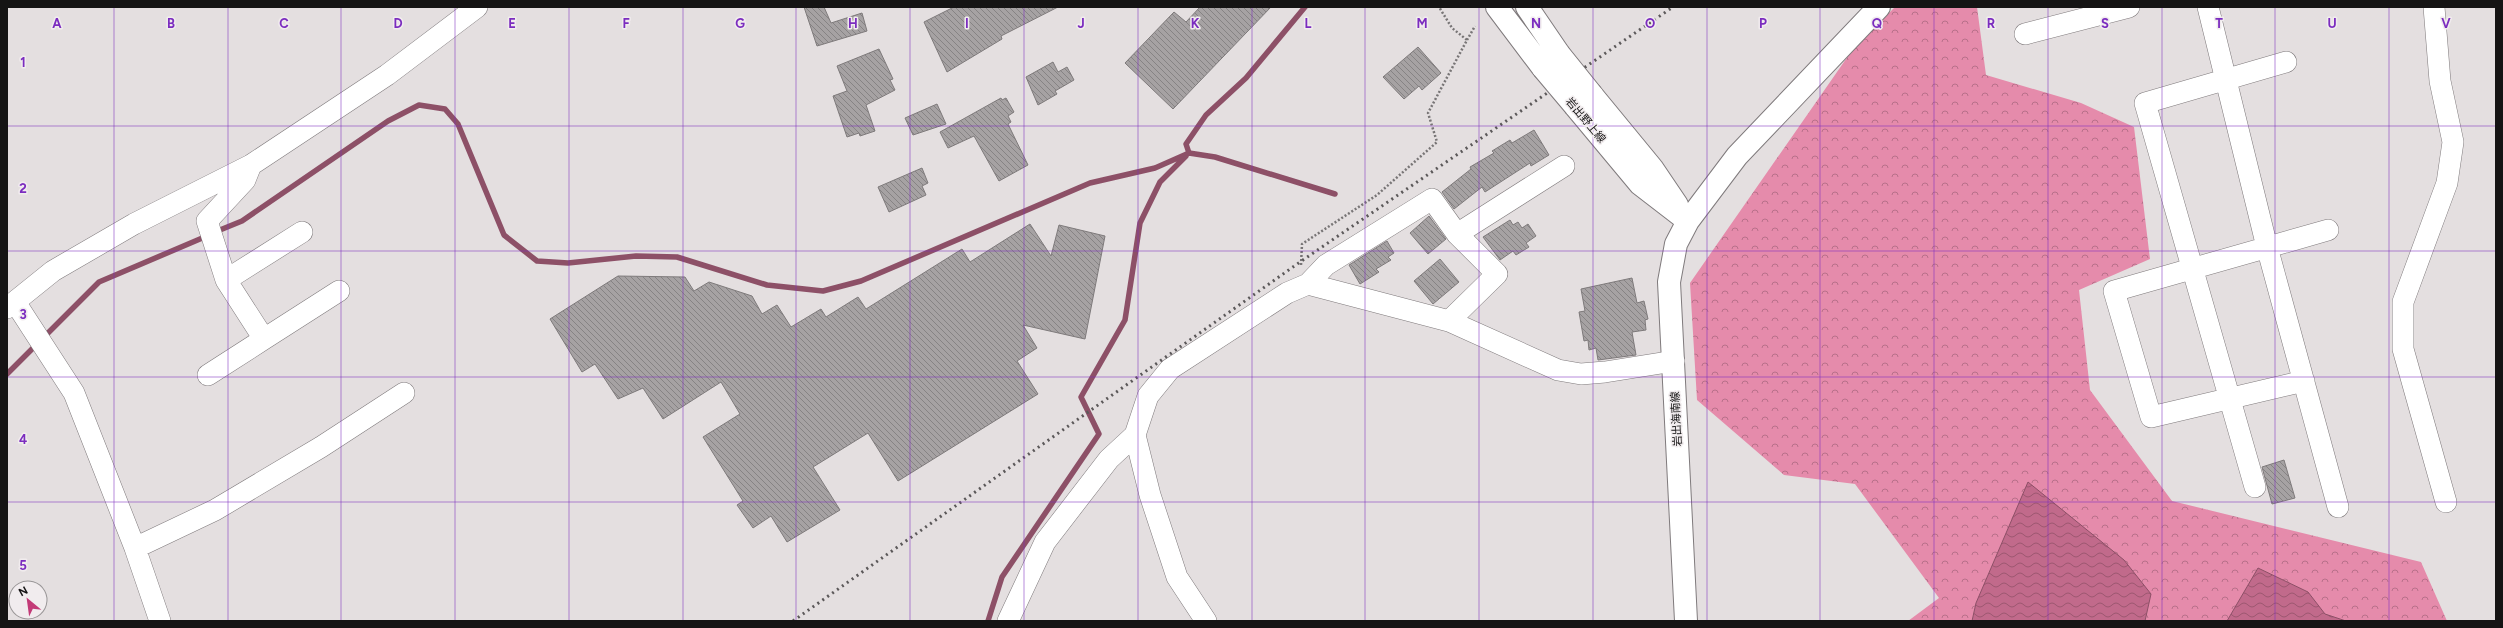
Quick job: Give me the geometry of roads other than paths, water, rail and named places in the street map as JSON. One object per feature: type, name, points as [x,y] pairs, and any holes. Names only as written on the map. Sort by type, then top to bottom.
[{"type":"main road","name":"岩出野上線","points":[[1497,7],[1551,61],[1584,101],[1652,168],[1688,221]]},
{"type":"main road","name":"岩出野上線","points":[[1527,7],[1551,61]]},
{"type":"main road","points":[[1688,221],[1737,156],[1880,7]]},
{"type":"main road","name":"岩出海南線","points":[[1686,621],[1669,282],[1676,244],[1688,221]]},
{"type":"street","points":[[160,621],[135,548],[74,394],[50,354],[16,310],[52,271],[134,224],[251,165],[386,75],[478,7]]},
{"type":"street","points":[[2025,34],[2129,7]]},
{"type":"street","points":[[2208,7],[2267,247],[2338,506]]},
{"type":"street","points":[[2434,7],[2433,16],[2440,81],[2453,142],[2447,183],[2403,302],[2403,349],[2446,502]]},
{"type":"street","points":[[2256,487],[2145,103],[2286,62]]},
{"type":"street","points":[[251,165],[245,180],[207,221],[226,280],[264,339]]},
{"type":"street","points":[[1457,234],[1564,166]]},
{"type":"street","points":[[1008,621],[1046,542],[1109,459],[1135,435],[1148,396],[1170,369],[1287,293],[1308,284],[1326,265],[1432,199],[1457,234],[1498,274],[1449,321]]},
{"type":"street","points":[[2304,381],[2230,400],[2151,417],[2114,290],[2328,230]]},
{"type":"street","points":[[226,280],[302,232]]},
{"type":"street","points":[[1308,284],[1449,321],[1558,370],[1581,374],[1605,372],[1674,361]]},
{"type":"street","points":[[208,374],[339,291]]},
{"type":"street","points":[[135,548],[215,510],[321,447],[404,393]]},
{"type":"street","points":[[1135,435],[1150,495],[1177,577],[1206,621]]},
{"type":"water","points":[[2028,482],[2124,560],[2151,594],[2145,621],[1972,621],[1976,603]]},
{"type":"water","points":[[2258,568],[2308,592],[2325,614],[2346,621],[2227,621]]},
{"type":"waterway","points":[[1189,153],[1186,144],[1206,115],[1246,78],[1305,7]]},
{"type":"waterway","points":[[215,232],[242,221],[388,121],[419,105],[445,109],[458,124],[504,235],[537,261],[568,263],[636,256],[677,257],[767,285],[823,291],[861,281],[1090,183],[1155,168],[1189,153],[1215,157],[1335,194]]},
{"type":"waterway","points":[[988,621],[1002,577],[1099,434],[1081,397],[1125,320],[1140,223],[1160,182],[1186,156]]},
{"type":"waterway","points":[[7,374],[99,282],[207,236]]},
{"type":"railway","points":[[793,621],[1300,262],[1673,7]]}]
